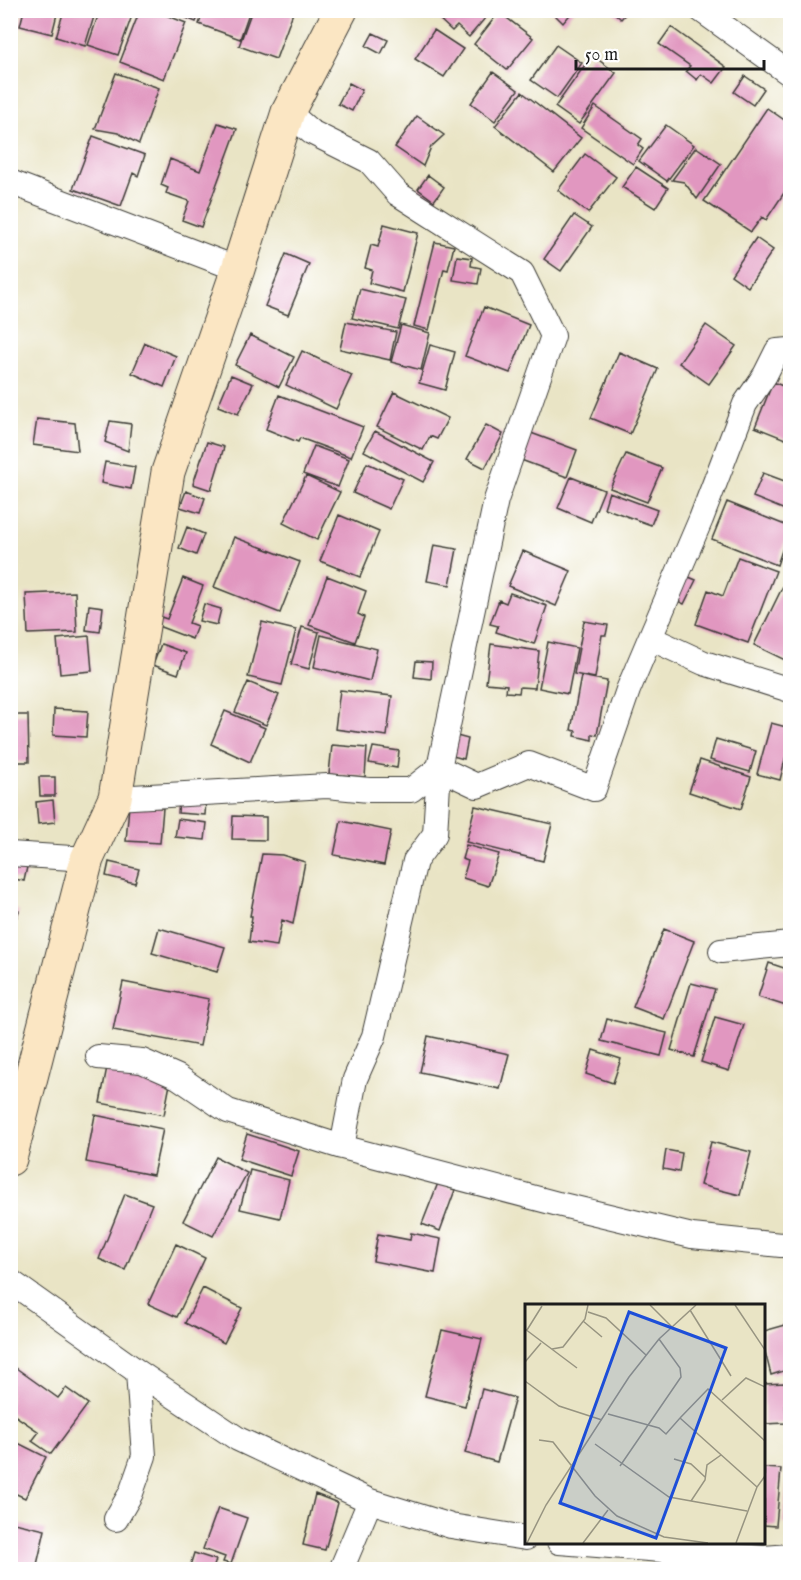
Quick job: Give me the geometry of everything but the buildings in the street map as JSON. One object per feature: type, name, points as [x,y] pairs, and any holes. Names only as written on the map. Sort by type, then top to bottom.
[{"type":"street","points":[[10,1159],[87,859],[115,798],[168,472],[238,269],[288,112],[340,10]]},
{"type":"street","points":[[701,10],[790,74]]},
{"type":"street","points":[[288,112],[311,132],[369,161],[398,194],[522,273],[553,336],[496,500],[439,768],[435,834],[415,861],[374,1036],[355,1079],[342,1147]]},
{"type":"street","points":[[10,182],[238,269]]},
{"type":"street","points":[[439,768],[477,786],[529,764],[594,789],[628,690],[701,519],[745,404],[765,375],[777,351],[790,350]]},
{"type":"street","points":[[650,638],[704,663],[790,690]]},
{"type":"street","points":[[115,798],[327,786],[369,790],[411,790],[439,768]]},
{"type":"street","points":[[10,854],[87,859]]},
{"type":"street","points":[[721,951],[790,944]]},
{"type":"street","points":[[98,1057],[142,1061],[178,1077],[228,1111],[342,1147],[558,1204],[692,1236],[790,1244]]},
{"type":"street","points":[[10,1281],[138,1372],[238,1439],[370,1501],[451,1526],[525,1538]]},
{"type":"street","points":[[116,1519],[131,1493],[144,1456],[138,1372]]},
{"type":"street","points":[[341,1569],[370,1501]]},
{"type":"street","points":[[571,1544],[664,1560],[790,1556]]}]
